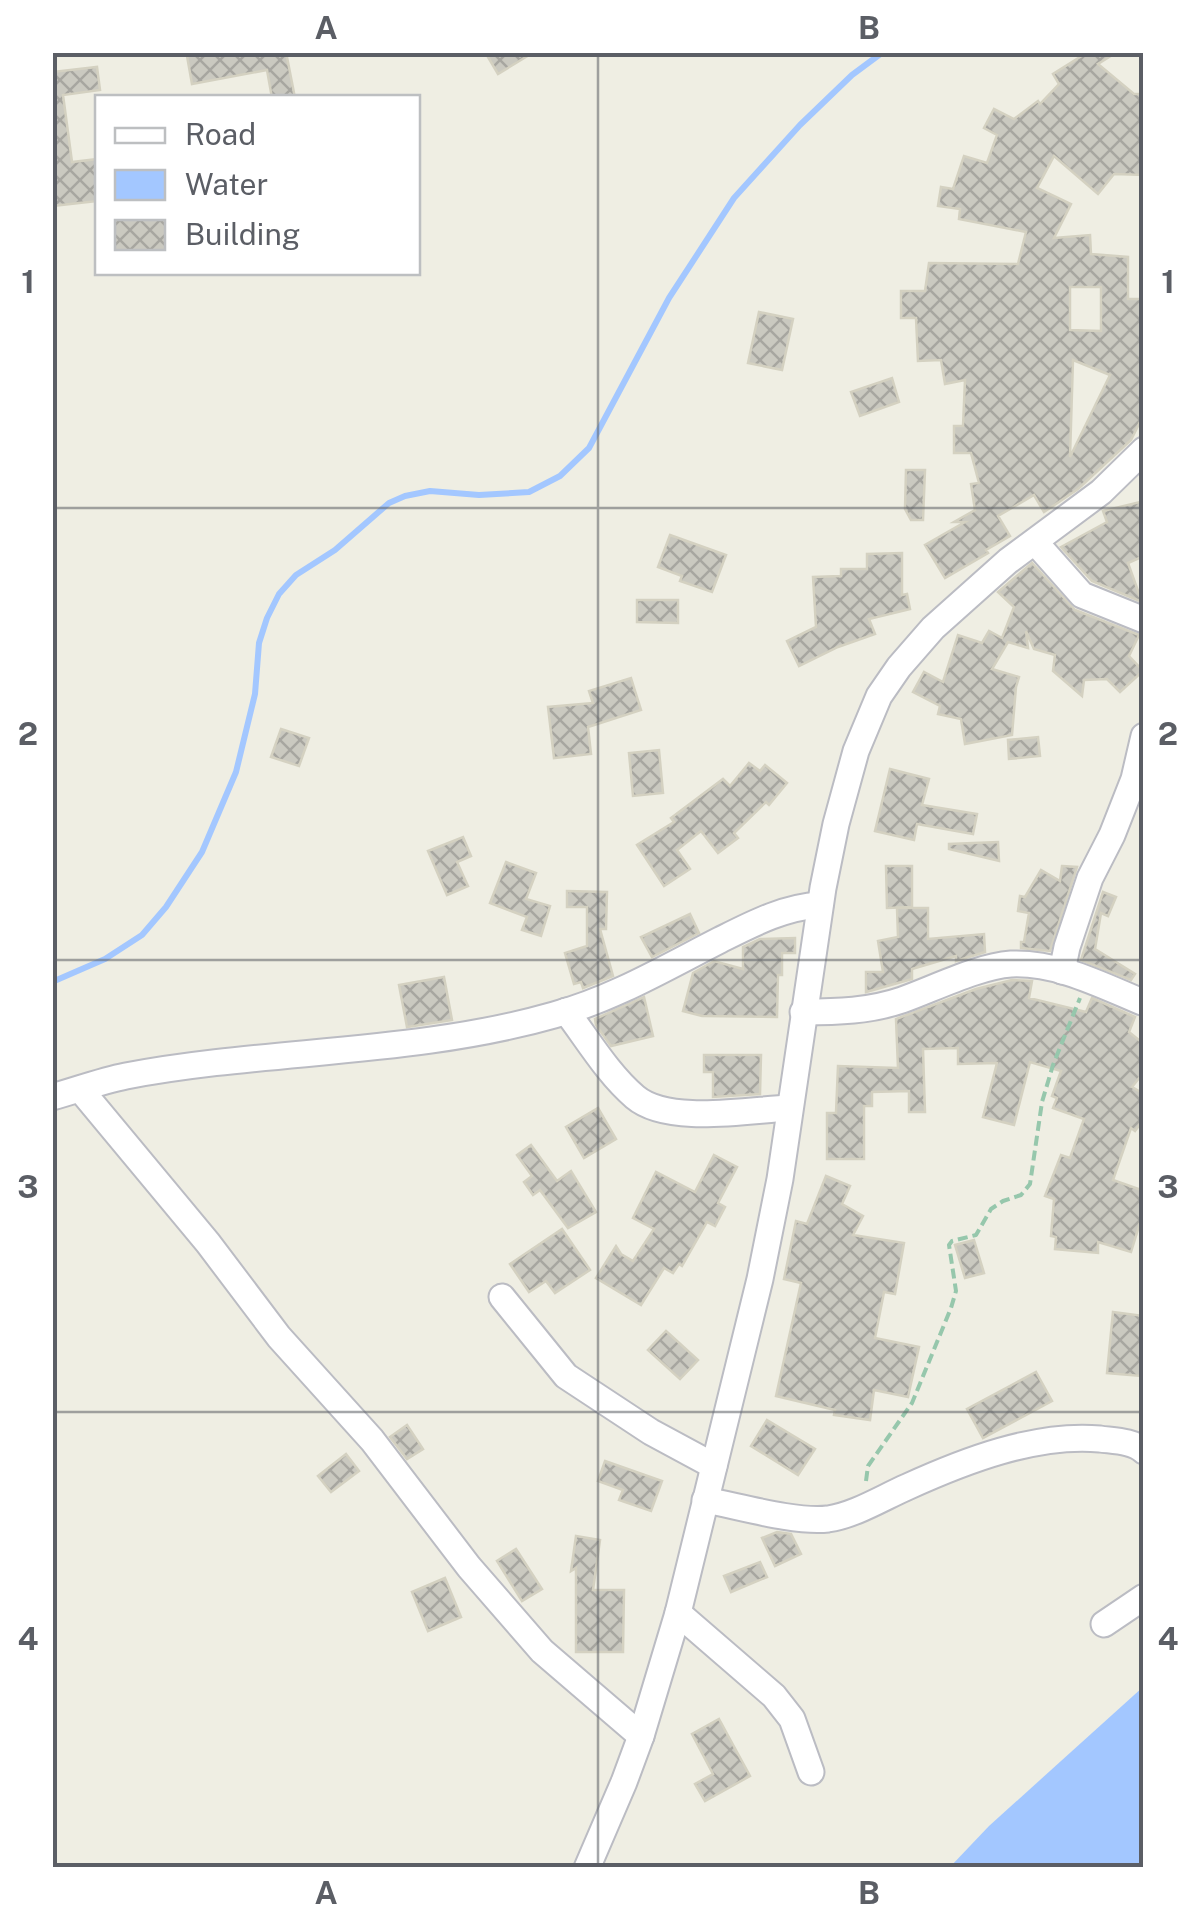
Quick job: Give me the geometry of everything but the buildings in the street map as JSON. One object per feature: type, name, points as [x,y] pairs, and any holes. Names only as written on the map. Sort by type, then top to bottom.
[{"type":"street","points":[[587,1868],[641,1736],[678,1613],[760,1279],[780,1179],[820,906],[836,824],[856,752],[879,696],[898,667],[933,628],[1008,561],[1102,492],[1144,450]]},
{"type":"street","points":[[1034,542],[1082,595],[1144,620]]},
{"type":"street","points":[[1062,970],[1090,878],[1134,779],[1144,736]]},
{"type":"street","points":[[52,1097],[122,1077],[408,1044],[566,1011],[632,985],[758,922],[789,910],[820,906]]},
{"type":"street","points":[[803,1012],[874,1008],[1016,964],[1062,970],[1142,1002]]},
{"type":"street","points":[[566,1011],[614,1075],[638,1100],[660,1110],[682,1114],[789,1108]]},
{"type":"street","points":[[80,1089],[208,1243],[279,1337],[372,1440],[469,1567],[542,1651],[641,1736]]},
{"type":"street","points":[[502,1297],[566,1376],[638,1424],[714,1466]]},
{"type":"street","points":[[706,1500],[803,1518],[828,1518],[950,1467],[1034,1442],[1087,1438],[1118,1441],[1144,1451]]},
{"type":"street","points":[[1104,1624],[1144,1596]]},
{"type":"street","points":[[678,1613],[774,1696],[792,1720],[811,1772]]},
{"type":"path","points":[[871,1503],[865,1479],[868,1466],[912,1403],[951,1308],[956,1291],[949,1246],[952,1241],[976,1235],[990,1210],[1021,1195],[1030,1184],[1042,1102],[1052,1065],[1088,980]]},
{"type":"water","points":[[1143,1687],[1143,1867],[950,1867],[989,1826]]},
{"type":"waterway","points":[[52,982],[105,959],[142,935],[166,907],[202,852],[236,772],[255,694],[259,643],[279,594],[296,575],[335,550],[389,503],[405,496],[430,491],[479,495],[529,492],[560,476],[589,448],[669,298],[734,198],[800,125],[852,75],[883,52]]}]
